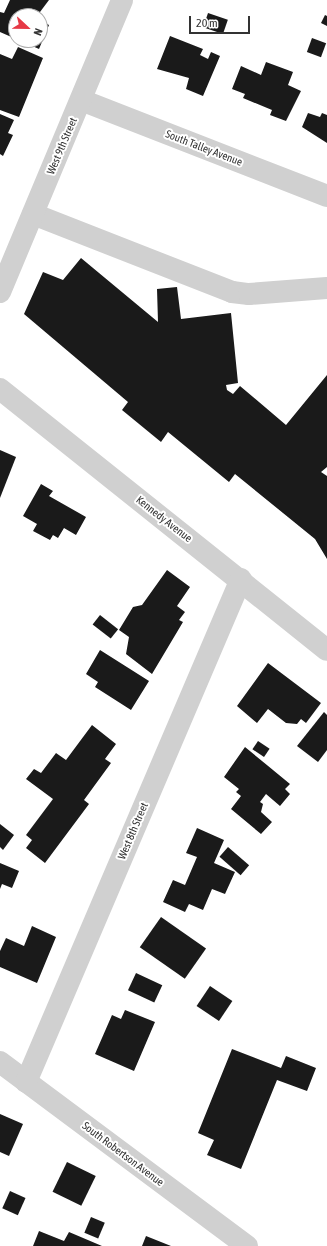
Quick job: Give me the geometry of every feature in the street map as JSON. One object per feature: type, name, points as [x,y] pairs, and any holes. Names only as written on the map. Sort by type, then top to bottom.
[{"type":"street","name":"West 9th Street","points":[[0,292],[122,0]]},
{"type":"street","name":"South Talley Avenue","points":[[81,100],[327,196]]},
{"type":"street","points":[[33,214],[232,292],[249,294],[327,288]]},
{"type":"street","name":"Kennedy Avenue","points":[[0,389],[241,579],[327,650]]},
{"type":"street","name":"West 8th Street","points":[[26,1082],[241,579]]},
{"type":"street","name":"South Robertson Avenue","points":[[0,1062],[247,1246]]},
{"type":"building","points":[[10,0],[49,0],[43,8],[8,8],[8,36],[0,32],[0,12],[4,13]]},
{"type":"building","points":[[208,13],[228,20],[223,34],[203,27]]},
{"type":"building","points":[[325,15],[327,16],[327,26],[321,23]]},
{"type":"building","points":[[170,36],[203,49],[200,55],[208,59],[211,52],[220,56],[203,96],[186,89],[189,78],[157,69]]},
{"type":"building","points":[[312,38],[326,43],[321,57],[307,52]]},
{"type":"building","points":[[18,48],[43,58],[19,117],[0,110],[0,54],[12,59]]},
{"type":"building","points":[[266,62],[293,72],[288,85],[301,91],[286,121],[270,115],[272,110],[243,98],[245,94],[232,89],[241,66],[261,75]]},
{"type":"building","points":[[308,113],[320,117],[322,113],[327,115],[327,143],[302,127]]},
{"type":"building","points":[[0,114],[14,120],[8,133],[13,135],[3,156],[0,154]]},
{"type":"building","points":[[81,258],[158,322],[157,289],[177,287],[181,319],[231,313],[238,383],[226,385],[227,390],[233,394],[240,386],[286,425],[327,375],[327,467],[321,472],[327,476],[327,559],[315,539],[235,474],[229,482],[168,432],[161,442],[122,410],[128,402],[24,314],[43,272],[63,280]]},
{"type":"building","points":[[0,450],[16,457],[0,498]]},
{"type":"building","points":[[41,484],[53,491],[49,496],[86,517],[76,535],[64,528],[58,538],[53,535],[50,540],[33,531],[37,524],[23,516]]},
{"type":"building","points":[[167,570],[190,587],[177,606],[185,612],[179,620],[183,622],[152,674],[126,654],[129,637],[119,630],[133,607],[142,605]]},
{"type":"building","points":[[100,615],[118,629],[111,639],[93,624]]},
{"type":"building","points":[[100,650],[149,681],[131,710],[95,687],[98,682],[86,674]]},
{"type":"building","points":[[268,663],[321,703],[306,723],[301,719],[297,724],[286,723],[268,709],[257,723],[237,706]]},
{"type":"building","points":[[324,712],[327,715],[327,750],[318,762],[297,746]]},
{"type":"building","points":[[92,725],[116,744],[105,759],[111,763],[84,800],[89,804],[45,863],[26,848],[32,840],[26,835],[53,799],[26,779],[34,769],[41,773],[56,753],[66,760]]},
{"type":"building","points":[[258,741],[270,749],[264,757],[252,749]]},
{"type":"building","points":[[245,747],[290,784],[285,789],[290,794],[280,806],[266,794],[260,802],[263,804],[261,812],[272,822],[261,834],[231,809],[241,796],[236,792],[239,789],[224,777]]},
{"type":"building","points":[[0,824],[14,835],[3,850],[0,847]]},
{"type":"building","points":[[197,828],[224,840],[214,863],[235,872],[225,894],[212,889],[203,910],[189,904],[185,912],[163,902],[173,880],[185,885],[197,857],[186,853]]},
{"type":"building","points":[[228,847],[249,865],[241,875],[219,857]]},
{"type":"building","points":[[0,863],[19,871],[12,888],[2,884],[0,889]]},
{"type":"building","points":[[161,917],[206,949],[185,979],[140,947]]},
{"type":"building","points":[[32,926],[56,937],[37,983],[0,967],[0,951],[6,938],[24,946]]},
{"type":"building","points":[[136,973],[162,985],[154,1002],[128,990]]},
{"type":"building","points":[[210,986],[232,1001],[219,1021],[197,1006]]},
{"type":"building","points":[[125,1010],[155,1022],[134,1071],[95,1054],[112,1015],[121,1019]]},
{"type":"building","points":[[232,1049],[281,1068],[286,1056],[316,1068],[307,1091],[277,1080],[241,1169],[207,1155],[214,1140],[198,1133]]},
{"type":"building","points":[[0,1114],[23,1124],[9,1156],[0,1152]]},
{"type":"building","points":[[67,1162],[96,1176],[81,1206],[53,1192]]},
{"type":"building","points":[[10,1191],[26,1198],[18,1215],[2,1208]]},
{"type":"building","points":[[91,1217],[105,1223],[98,1239],[84,1233]]},
{"type":"building","points":[[39,1231],[64,1241],[69,1232],[102,1246],[33,1246]]},
{"type":"building","points":[[146,1236],[171,1246],[142,1246]]}]
